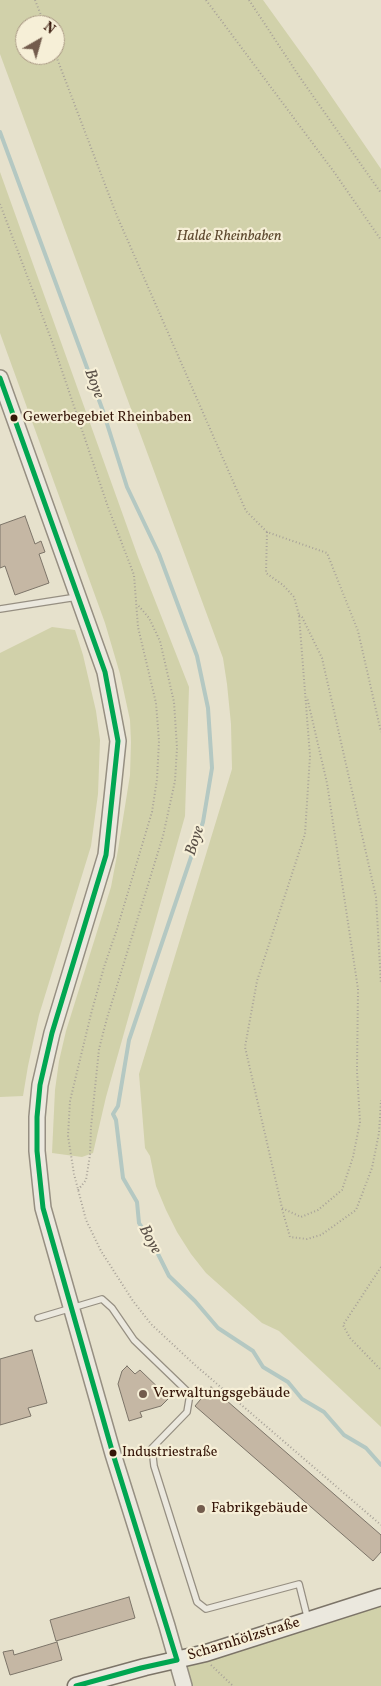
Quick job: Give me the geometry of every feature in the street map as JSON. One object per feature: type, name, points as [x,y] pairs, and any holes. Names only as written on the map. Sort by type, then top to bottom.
[{"type":"main road","name":"Scharnhölzstraße","points":[[76,1686],[212,1651],[381,1597]]},
{"type":"street","points":[[0,378],[3,394],[105,672],[118,741],[106,855],[52,1033],[40,1085],[37,1117],[42,1199],[113,1454],[184,1686]]},
{"type":"lane","points":[[0,609],[78,597]]},
{"type":"lane","points":[[38,1318],[102,1299],[112,1308],[134,1340],[190,1394],[187,1412],[152,1448],[154,1466],[196,1602],[206,1609],[300,1584],[308,1620]]},
{"type":"path","points":[[35,0],[41,15]]},
{"type":"path","points":[[206,0],[334,172],[381,240]]},
{"type":"path","points":[[249,0],[299,76],[381,193]]},
{"type":"path","points":[[60,65],[117,216],[246,511],[268,532],[327,553],[358,631],[381,732]]},
{"type":"path","points":[[0,204],[134,575],[138,627],[156,703],[159,740],[157,779],[152,812],[101,977],[70,1101],[68,1136],[78,1190],[86,1220],[92,1234],[133,1300],[151,1324],[209,1377],[381,1525]]},
{"type":"path","points":[[268,532],[266,574],[283,585],[294,597],[299,616],[307,697],[310,756],[305,834],[257,981],[245,1047],[290,1237],[307,1239],[321,1235],[356,1210],[372,1168],[379,1133],[381,1100]]},
{"type":"path","points":[[78,1190],[86,1180],[90,1155],[93,1098],[99,1049],[163,836],[175,781],[178,748],[174,702],[160,641],[149,618],[137,604]]},
{"type":"path","points":[[299,616],[302,617],[322,658],[376,897],[381,984]]},
{"type":"path","points":[[282,1208],[301,1217],[318,1210],[342,1190],[353,1157],[360,1122],[357,1071],[358,989],[327,783],[307,697]]},
{"type":"path","points":[[381,1268],[343,1325],[350,1338],[381,1370]]},
{"type":"path","points":[[211,1666],[233,1686]]},
{"type":"green space","name":"Halde Rheinbaben","points":[[0,0],[263,0],[381,169],[381,1427],[279,1331],[262,1323],[206,1273],[177,1232],[166,1210],[156,1186],[150,1156],[145,1148],[139,1074],[232,769],[231,724],[223,658],[0,54]]},
{"type":"green space","points":[[0,172],[138,557],[189,687],[185,816],[106,1097],[93,1153],[82,1157],[52,1153],[55,1090],[66,1031],[111,887],[130,775],[130,720],[120,674],[105,623],[0,333]]},
{"type":"green space","points":[[52,627],[75,630],[83,655],[96,711],[100,740],[98,794],[91,846],[39,1015],[23,1096],[0,1097],[0,653]]},
{"type":"green space","points":[[381,1600],[381,1686],[186,1686],[180,1661]]},
{"type":"building","points":[[25,516],[35,544],[41,541],[45,552],[39,554],[49,583],[15,595],[5,566],[0,568],[0,525]]},
{"type":"building","points":[[32,1350],[47,1403],[28,1408],[31,1416],[0,1425],[0,1359]]},
{"type":"building","name":"Verwaltungsgebäude","points":[[127,1366],[135,1374],[140,1370],[169,1398],[161,1406],[140,1412],[142,1417],[129,1421],[118,1384],[122,1371]]},
{"type":"building","points":[[211,1387],[381,1535],[381,1552],[373,1561],[195,1406]]},
{"type":"building","points":[[129,1597],[135,1618],[56,1641],[50,1620]]},
{"type":"building","points":[[57,1642],[62,1660],[10,1675],[3,1652],[13,1650],[14,1655]]},
{"type":"waterway","name":"Boye","points":[[0,132],[103,411],[127,487],[159,554],[197,656],[208,708],[212,768],[203,822],[129,1040],[118,1106],[113,1114],[116,1120],[123,1178],[137,1202],[139,1223],[153,1244],[169,1276],[195,1301],[218,1328],[253,1351],[263,1367],[288,1382],[302,1399],[324,1412],[344,1435],[366,1448],[381,1465]]},
{"type":"transit line","points":[[0,378],[105,672],[118,741],[106,855],[52,1033],[40,1085],[37,1117],[37,1151],[43,1208],[113,1454],[177,1660]]},
{"type":"transit line","points":[[76,1686],[177,1660]]},
{"type":"place","name":"Gewerbegebiet Rheinbaben","points":[[14,418]]},
{"type":"place","name":"Verwaltungsgebäude","points":[[143,1394]]},
{"type":"place","name":"Industriestraße","points":[[113,1453]]},
{"type":"place","name":"Fabrikgebäude","points":[[201,1509]]}]
